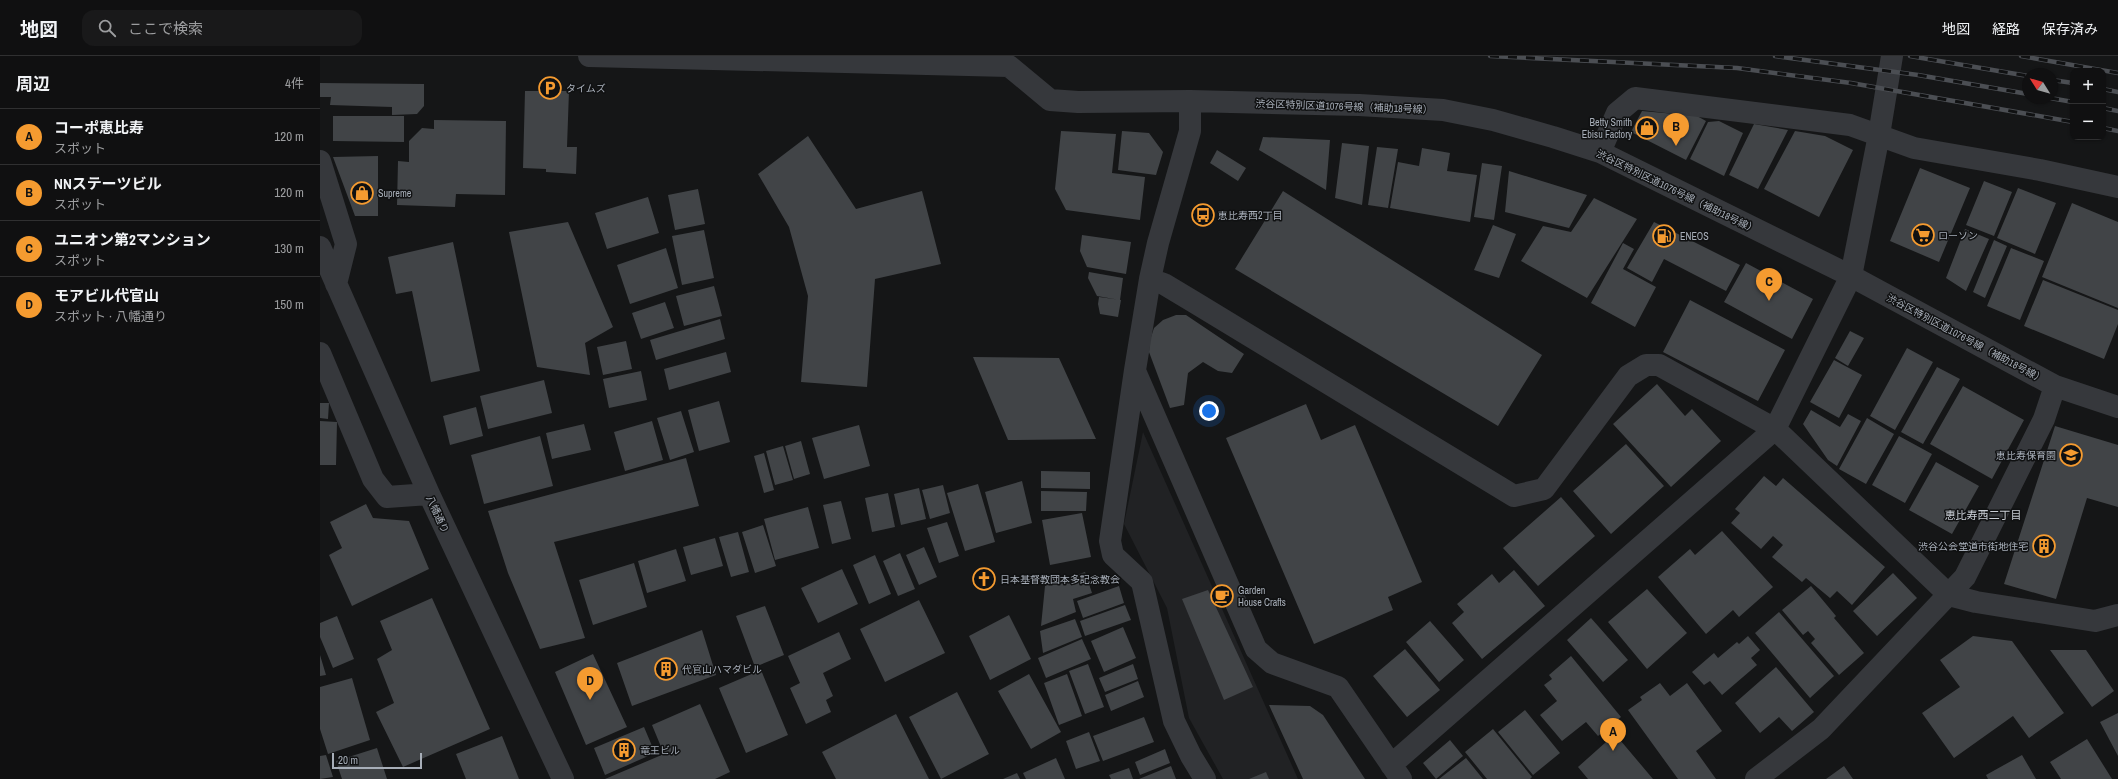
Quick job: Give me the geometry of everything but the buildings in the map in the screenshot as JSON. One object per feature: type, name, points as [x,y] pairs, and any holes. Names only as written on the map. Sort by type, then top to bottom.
[{"type":"street","name":"渋谷区特別区道1076号線（補助18号線）","points":[[589,56],[1009,66],[1050,100],[1078,102],[1190,102],[1392,106],[1443,110],[1493,120],[1600,152],[1852,276],[2055,386],[2118,407]]},
{"type":"street","points":[[1135,370],[1256,649],[1272,662],[1338,687],[1396,772],[1775,429],[1852,276],[1879,135],[1892,56]]},
{"type":"street","points":[[1600,152],[1617,113],[1635,98],[1850,125],[1914,148],[2040,170],[2118,187]]},
{"type":"street","points":[[1190,102],[1190,131],[1158,243],[1150,279],[1110,540],[1113,555],[1142,582],[1174,721],[1191,756],[1205,779]]},
{"type":"street","points":[[320,161],[346,244],[336,284]]},
{"type":"street","name":"八幡通り","points":[[320,247],[429,494],[563,779]]},
{"type":"street","points":[[1150,279],[1164,284],[1514,496],[1544,489],[1628,376],[1646,365],[1659,365],[1775,429],[1949,595],[1976,602],[2095,621],[2118,615]]},
{"type":"street","points":[[320,353],[374,479],[387,497],[429,494]]},
{"type":"street","points":[[1756,779],[1821,729],[1965,577],[2044,419],[2055,386]]},
{"type":"shaded area","points":[[1143,432],[1298,779],[1223,779],[1189,718],[1167,608],[1124,524]]},
{"type":"railway","points":[[1490,56],[1737,68],[1851,83],[2070,121]]},
{"type":"railway","points":[[1775,56],[1918,75],[2022,93]]},
{"type":"railway","points":[[1910,56],[2022,75]]},
{"type":"railway","points":[[2021,56],[2118,73]]},
{"type":"railway","points":[[2058,81],[2070,83]]},
{"type":"railway","points":[[2106,90],[2118,92]]},
{"type":"railway","points":[[2058,99],[2070,101]]},
{"type":"railway","points":[[2106,109],[2118,111]]},
{"type":"railway","points":[[2106,129],[2118,131]]},
{"type":"place","name":"タイムズ","points":[[550,88]]},
{"type":"place","name":"Betty Smith Ebisu Factory","points":[[1647,128]]},
{"type":"place","name":"NNステーツビル","points":[[1676,146]]},
{"type":"place","name":"Supreme","points":[[362,193]]},
{"type":"place","name":"恵比寿西2丁目","points":[[1203,215]]},
{"type":"place","name":"ローソン","points":[[1923,235]]},
{"type":"place","name":"ENEOS","points":[[1664,236]]},
{"type":"place","name":"ユニオン第2マンション","points":[[1769,301]]},
{"type":"place","name":"恵比寿保育園","points":[[2071,455]]},
{"type":"place","name":"渋谷公会堂道市街地住宅","points":[[2044,546]]},
{"type":"place","name":"日本基督教団本多記念教会","points":[[984,579]]},
{"type":"place","name":"Garden House Crafts","points":[[1222,596]]},
{"type":"place","name":"代官山ハマダビル","points":[[666,669]]},
{"type":"place","name":"モアビル代官山","points":[[590,700]]},
{"type":"place","name":"竜王ビル","points":[[624,750]]},
{"type":"place","name":"コーポ恵比寿","points":[[1613,751]]},
{"type":"district","name":"恵比寿西二丁目","points":[[1983,515]]}]
